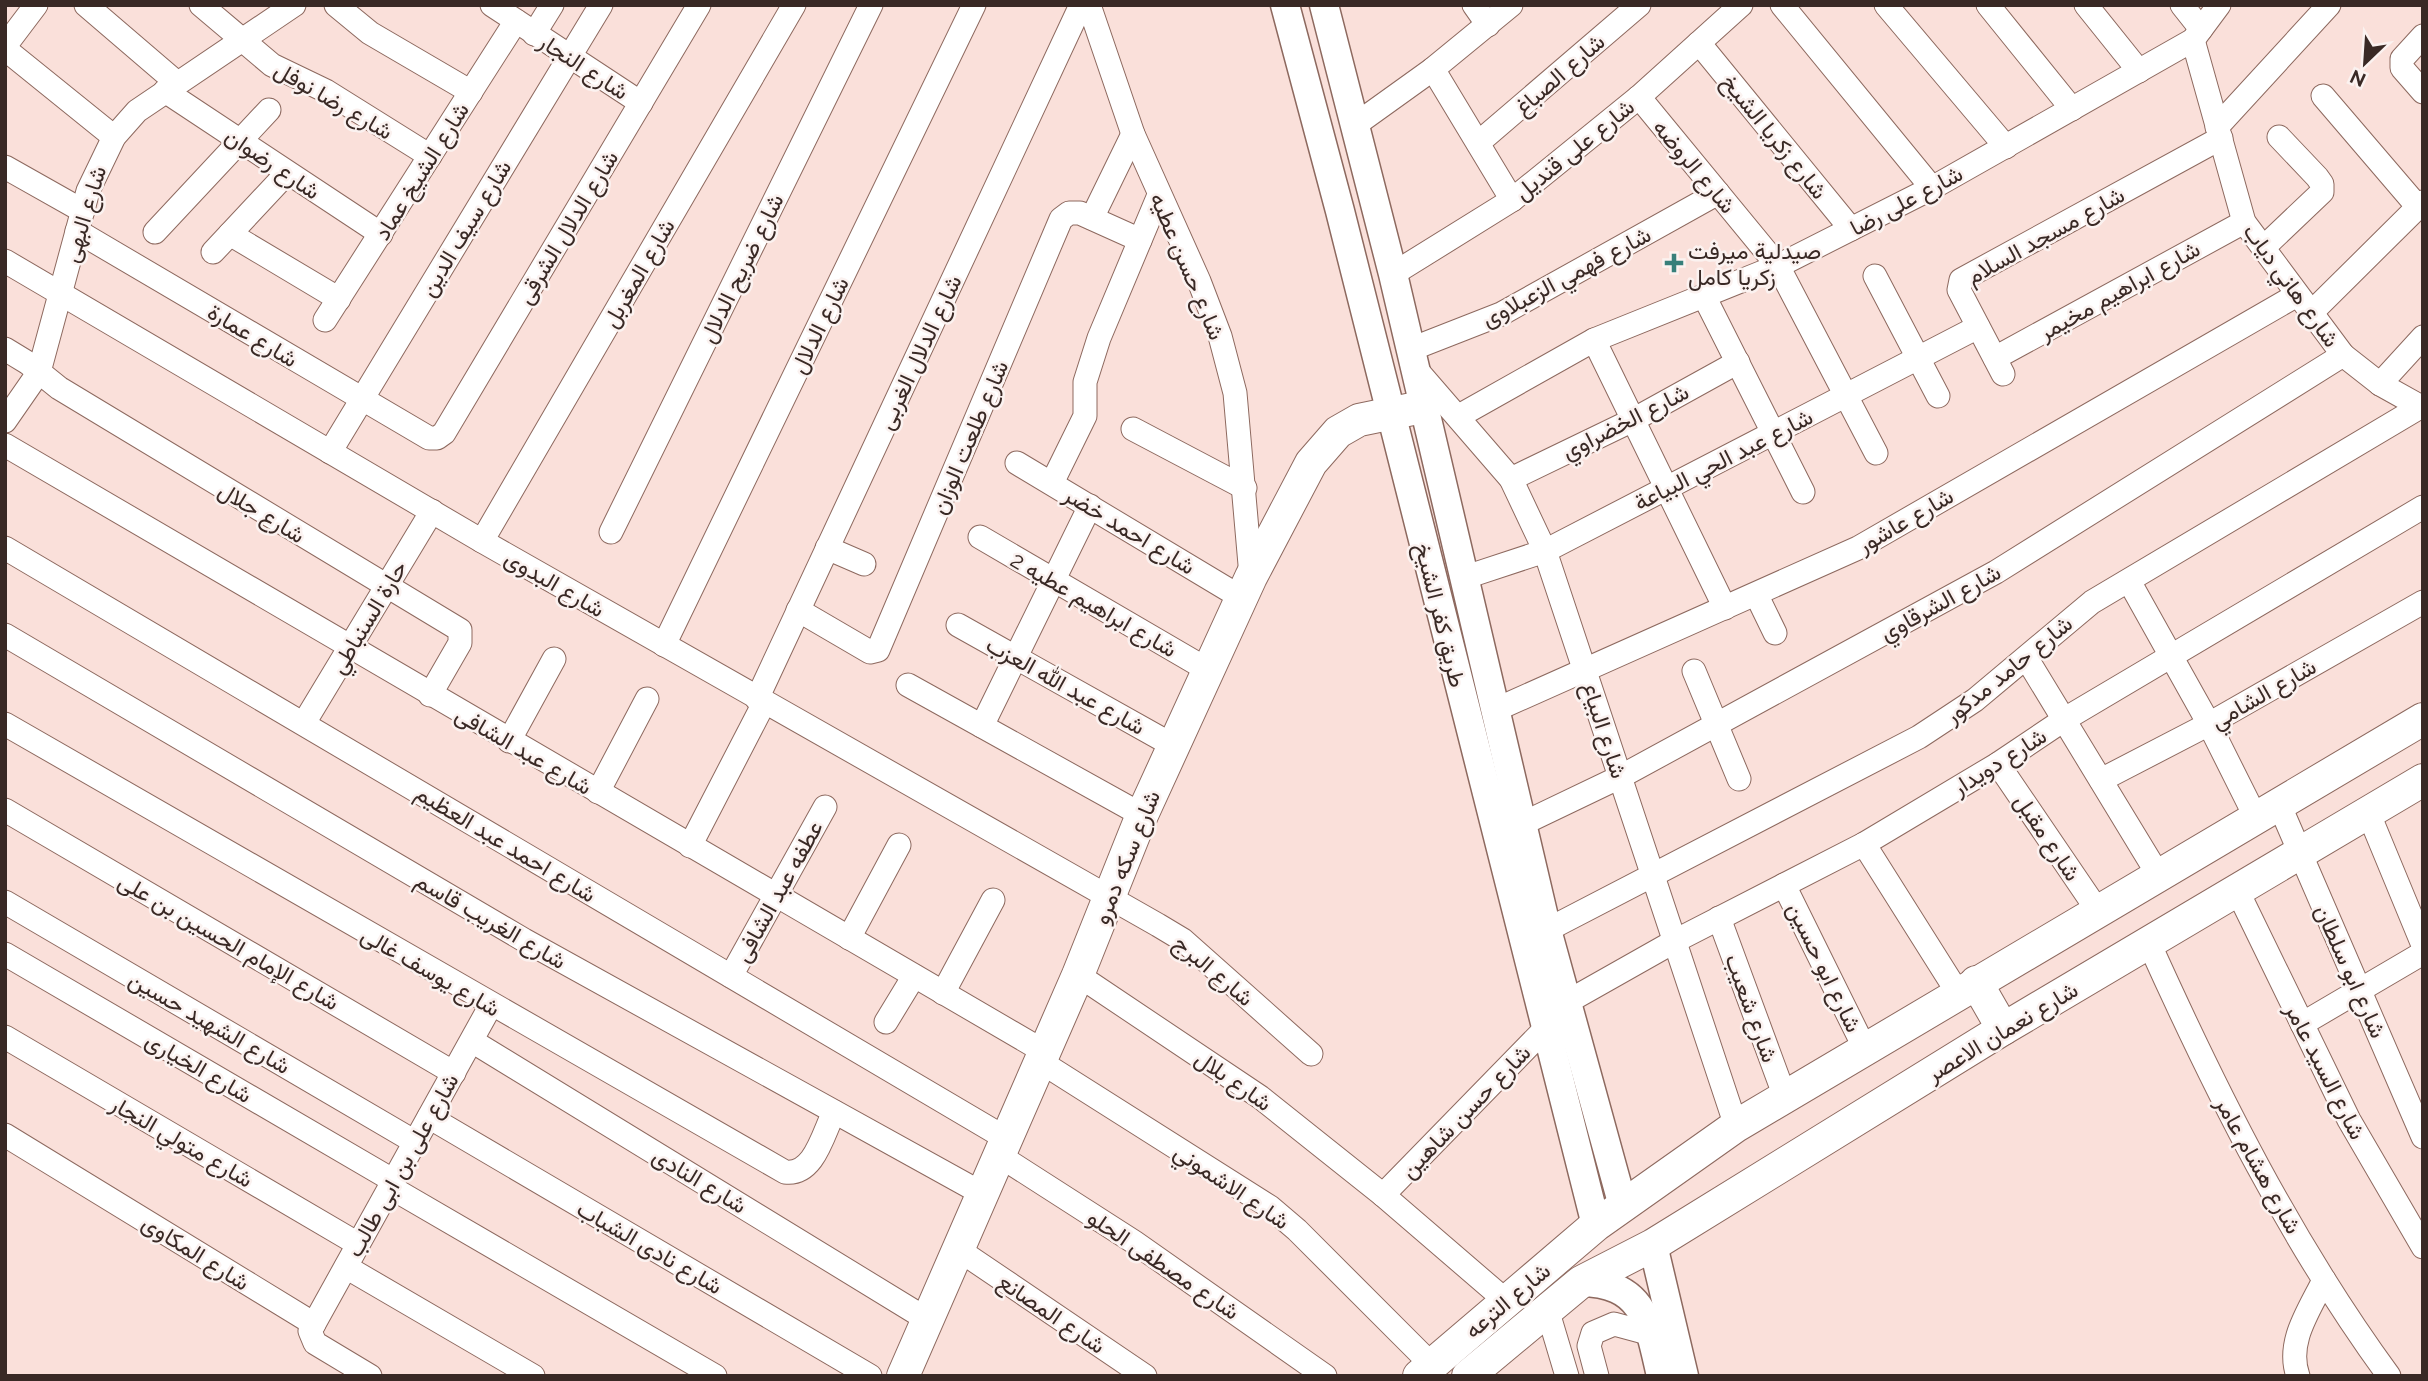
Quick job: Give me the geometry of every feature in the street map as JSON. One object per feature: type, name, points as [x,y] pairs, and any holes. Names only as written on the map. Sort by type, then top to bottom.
[{"type":"main road","name":"شارع سكه دمرو","points":[[903,1376],[1078,975],[1142,815],[1246,588],[1311,463],[1338,432],[1359,420],[1422,407]]},
{"type":"main road","points":[[1595,1225],[1736,1126],[2423,719]]},
{"type":"main road","name":"شارع نعمان الاعصر","points":[[1581,1282],[1653,1245],[2003,1029],[2423,780]]},
{"type":"main road","points":[[1967,988],[2003,1029]]},
{"type":"main road","name":"شارع الترعه","points":[[1426,1370],[1504,1300],[1595,1225]]},
{"type":"main road","name":"شارع الترعه","points":[[1468,1376],[1581,1282]]},
{"type":"street","name":"شارع رضوان","points":[[86,5],[171,87],[240,141],[381,234]]},
{"type":"street","name":"شارع رضا نوفل","points":[[201,5],[285,74],[326,91],[430,156]]},
{"type":"street","name":"شارع البهى","points":[[5,421],[38,372],[95,172],[114,137],[137,111],[294,5]]},
{"type":"street","points":[[336,5],[370,33],[471,92]]},
{"type":"street","name":"شارع النجار","points":[[492,5],[641,103]]},
{"type":"street","name":"شارع الشيخ عماد","points":[[325,320],[471,92],[525,27],[551,5]]},
{"type":"street","name":"شارع سيف الدين","points":[[330,452],[601,5]]},
{"type":"street","name":"شارع المغربل","points":[[482,541],[794,5]]},
{"type":"street","name":"شارع ضريح الدلال","points":[[611,531],[871,5]]},
{"type":"street","name":"شارع الدلال","points":[[664,645],[974,5]]},
{"type":"street","name":"شارع الدلال الغربى","points":[[690,846],[760,701],[798,610],[1081,5]]},
{"type":"street","name":"شارع حسن عطيه","points":[[1088,5],[1133,134],[1199,281],[1220,336],[1235,393],[1245,488],[1246,588]]},
{"type":"street","name":"طريق كفر الشيخ","points":[[1285,5],[1340,211],[1595,1225]]},
{"type":"street","name":"طريق كفر الشيخ","points":[[1324,5],[1393,274],[1422,407],[1547,930],[1623,1206]]},
{"type":"street","points":[[1474,5],[1488,25]]},
{"type":"street","points":[[1355,125],[1433,69],[1511,5]]},
{"type":"street","name":"شارع الصباغ","points":[[1478,143],[1639,5]]},
{"type":"street","name":"شارع على قنديل","points":[[1393,274],[1512,200],[1639,97],[1741,5]]},
{"type":"street","points":[[1782,5],[1932,188]]},
{"type":"street","points":[[1886,5],[2006,146]]},
{"type":"street","points":[[1988,5],[2072,109]]},
{"type":"street","points":[[2086,5],[2139,71]]},
{"type":"street","points":[[2182,5],[2197,34]]},
{"type":"street","name":"شارع على رضا","points":[[1459,416],[1594,340],[1778,266],[1932,188],[2139,71],[2197,34],[2219,5]]},
{"type":"street","points":[[2219,133],[2329,5]]},
{"type":"street","name":"شارع الدلال الشرقى","points":[[429,439],[444,433],[641,103],[690,8]]},
{"type":"street","points":[[21,13],[5,47],[114,137]]},
{"type":"street","name":"شارع هاني دياب","points":[[2197,34],[2219,133],[2244,222],[2343,355],[2380,384],[2421,407]]},
{"type":"street","points":[[2423,36],[2402,59],[2402,68],[2423,92]]},
{"type":"street","name":"شارع زكريا الشيخ","points":[[1699,43],[1851,229]]},
{"type":"street","points":[[1433,69],[1512,200]]},
{"type":"street","points":[[2323,96],[2420,204]]},
{"type":"street","name":"شارع الروضه","points":[[1639,97],[1778,266],[1876,453]]},
{"type":"street","points":[[155,232],[269,110]]},
{"type":"street","name":"شارع مسجد السلام","points":[[1999,366],[1959,290],[1961,280],[2219,133]]},
{"type":"street","points":[[1092,218],[1133,134]]},
{"type":"street","points":[[2263,248],[2322,192],[2322,184],[2317,177],[2280,137]]},
{"type":"street","name":"شارع عمارة","points":[[5,167],[80,220],[429,439]]},
{"type":"street","points":[[213,252],[287,173]]},
{"type":"street","name":"شارع فهمي الزعبلاوى","points":[[1411,358],[1501,314],[1718,194]]},
{"type":"street","points":[[1052,483],[1085,416],[1085,382],[1099,338],[1159,195]]},
{"type":"street","points":[[1340,211],[1375,204]]},
{"type":"street","name":"شارع عاشور","points":[[1495,710],[1584,668],[1757,596],[1858,548],[2304,304],[2420,204]]},
{"type":"street","name":"شارع طلعت الوزان","points":[[798,610],[870,652],[880,648],[1061,219],[1075,213],[1140,240]]},
{"type":"street","name":"شارع ابراهيم مخيمر","points":[[1999,366],[2244,222]]},
{"type":"street","points":[[230,234],[339,299]]},
{"type":"street","name":"شارع البدوى","points":[[5,261],[482,541],[1110,898]]},
{"type":"street","points":[[1875,276],[1938,396]]},
{"type":"street","points":[[1704,296],[1803,492]]},
{"type":"street","name":"شارع عبد الحي البياعة","points":[[1463,578],[1545,551],[1978,327]]},
{"type":"street","points":[[2380,384],[2423,337]]},
{"type":"street","points":[[1594,340],[1725,608]]},
{"type":"street","name":"شارع جلال","points":[[5,349],[58,388],[460,630],[460,643],[430,695]]},
{"type":"street","name":"شارع الشرقاوي","points":[[1522,824],[1620,777],[1996,572],[2343,355]]},
{"type":"street","name":"شارع البياع","points":[[1411,358],[1511,478],[1545,551],[1736,1126]]},
{"type":"street","name":"شارع الخضراوي","points":[[1511,478],[1633,420],[1738,362]]},
{"type":"street","name":"شارع حامد مدكور","points":[[1547,930],[1919,737],[1975,701],[2027,659],[2066,622],[2129,581],[2421,407]]},
{"type":"street","points":[[1133,429],[1245,488]]},
{"type":"street","name":"شارع عبد الشافى","points":[[5,445],[943,993],[1043,1057]]},
{"type":"street","name":"شارع احمد خضر","points":[[1017,463],[1090,506],[1246,588]]},
{"type":"street","points":[[982,726],[1090,506]]},
{"type":"street","name":"شارع دويدار","points":[[1567,1002],[1675,941],[1864,844],[1998,764],[2065,719],[2423,507]]},
{"type":"street","name":"حارة السنباطي","points":[[304,723],[432,512]]},
{"type":"street","name":"شارع ابراهيم عطيه 2","points":[[980,537],[1208,670]]},
{"type":"street","name":"شارع احمد عبد العظيم","points":[[5,548],[731,976],[1004,1147]]},
{"type":"street","points":[[827,548],[864,564]]},
{"type":"street","name":"شارع ابو سلطان","points":[[2129,581],[2173,655],[2209,724],[2267,811],[2300,853],[2423,1137]]},
{"type":"street","points":[[1757,596],[1775,634]]},
{"type":"street","name":"شارع الشامي","points":[[2101,780],[2209,724],[2423,602]]},
{"type":"street","name":"شارع عبد الله العزب","points":[[958,625],[1174,746]]},
{"type":"street","name":"شارع الغريب قاسم","points":[[5,635],[489,919],[983,1194]]},
{"type":"street","points":[[509,741],[554,659]]},
{"type":"street","points":[[2027,659],[2159,876]]},
{"type":"street","points":[[1694,671],[1739,779]]},
{"type":"street","points":[[908,685],[1142,815]]},
{"type":"street","points":[[598,792],[647,699]]},
{"type":"street","name":"شارع يوسف غالى","points":[[5,724],[785,1172],[794,1174],[807,1167],[834,1112]]},
{"type":"street","name":"شارع مقبل","points":[[1998,764],[2098,911]]},
{"type":"street","name":"عطفه عبد الشافى","points":[[731,976],[825,807]]},
{"type":"street","name":"شارع الإمام الحسين بن على","points":[[5,810],[454,1073]]},
{"type":"street","points":[[2368,813],[2423,945]]},
{"type":"street","points":[[1864,844],[1967,988]]},
{"type":"street","points":[[849,938],[899,845]]},
{"type":"street","name":"شارع ابو حسين","points":[[1784,885],[1865,1049]]},
{"type":"street","name":"شارع السيد عامر","points":[[2237,890],[2349,1120],[2423,1247]]},
{"type":"street","name":"شارع البرج","points":[[1110,898],[1183,940],[1311,1054]]},
{"type":"street","points":[[943,993],[993,900]]},
{"type":"street","name":"شارع الشهيد حسين","points":[[5,902],[415,1142]]},
{"type":"street","name":"شارع شعيب","points":[[1719,918],[1785,1097]]},
{"type":"street","name":"شارع هشام عامر","points":[[2149,943],[2201,1058],[2259,1171],[2324,1280],[2389,1376]]},
{"type":"street","points":[[2302,1024],[2423,953]]},
{"type":"street","name":"شارع الخيارى","points":[[5,954],[715,1376]]},
{"type":"street","name":"شارع بلال","points":[[1078,975],[1260,1097],[1383,1195],[1504,1300]]},
{"type":"street","points":[[886,1022],[914,976]]},
{"type":"street","name":"شارع على بن ابى طالب","points":[[314,1324],[491,1005]]},
{"type":"street","name":"شارع حسن شاهين","points":[[1383,1195],[1546,1028]]},
{"type":"street","name":"شارع متولي النجار","points":[[5,1037],[358,1244]]},
{"type":"street","name":"شارع النادى","points":[[471,1041],[928,1320]]},
{"type":"street","name":"شارع الاشموني","points":[[1043,1057],[1270,1208],[1297,1230],[1426,1370]]},
{"type":"street","name":"شارع نادى الشباب","points":[[429,1118],[870,1376]]},
{"type":"street","name":"شارع المكاوى","points":[[5,1135],[314,1324]]},
{"type":"street","name":"شارع مصطفى الحلو","points":[[1004,1147],[1325,1376]]},
{"type":"street","points":[[1653,1245],[1684,1376]]},
{"type":"street","name":"شارع المصانع","points":[[959,1250],[1145,1376]]},
{"type":"street","points":[[346,1267],[533,1376]]},
{"type":"street","points":[[2298,1376],[2293,1362],[2294,1345],[2324,1280]]},
{"type":"street","points":[[1581,1282],[1600,1282],[1619,1288],[1634,1300],[1646,1316],[1661,1376]]},
{"type":"street","points":[[1547,1309],[1567,1376]]},
{"type":"street","points":[[314,1324],[310,1331],[315,1343],[370,1376]]},
{"type":"street","points":[[1597,1376],[1589,1346],[1593,1334],[1614,1324],[1651,1334]]},
{"type":"place","name":"صيدلية ميرفت زكريا كامل","points":[[1674,263]]}]
